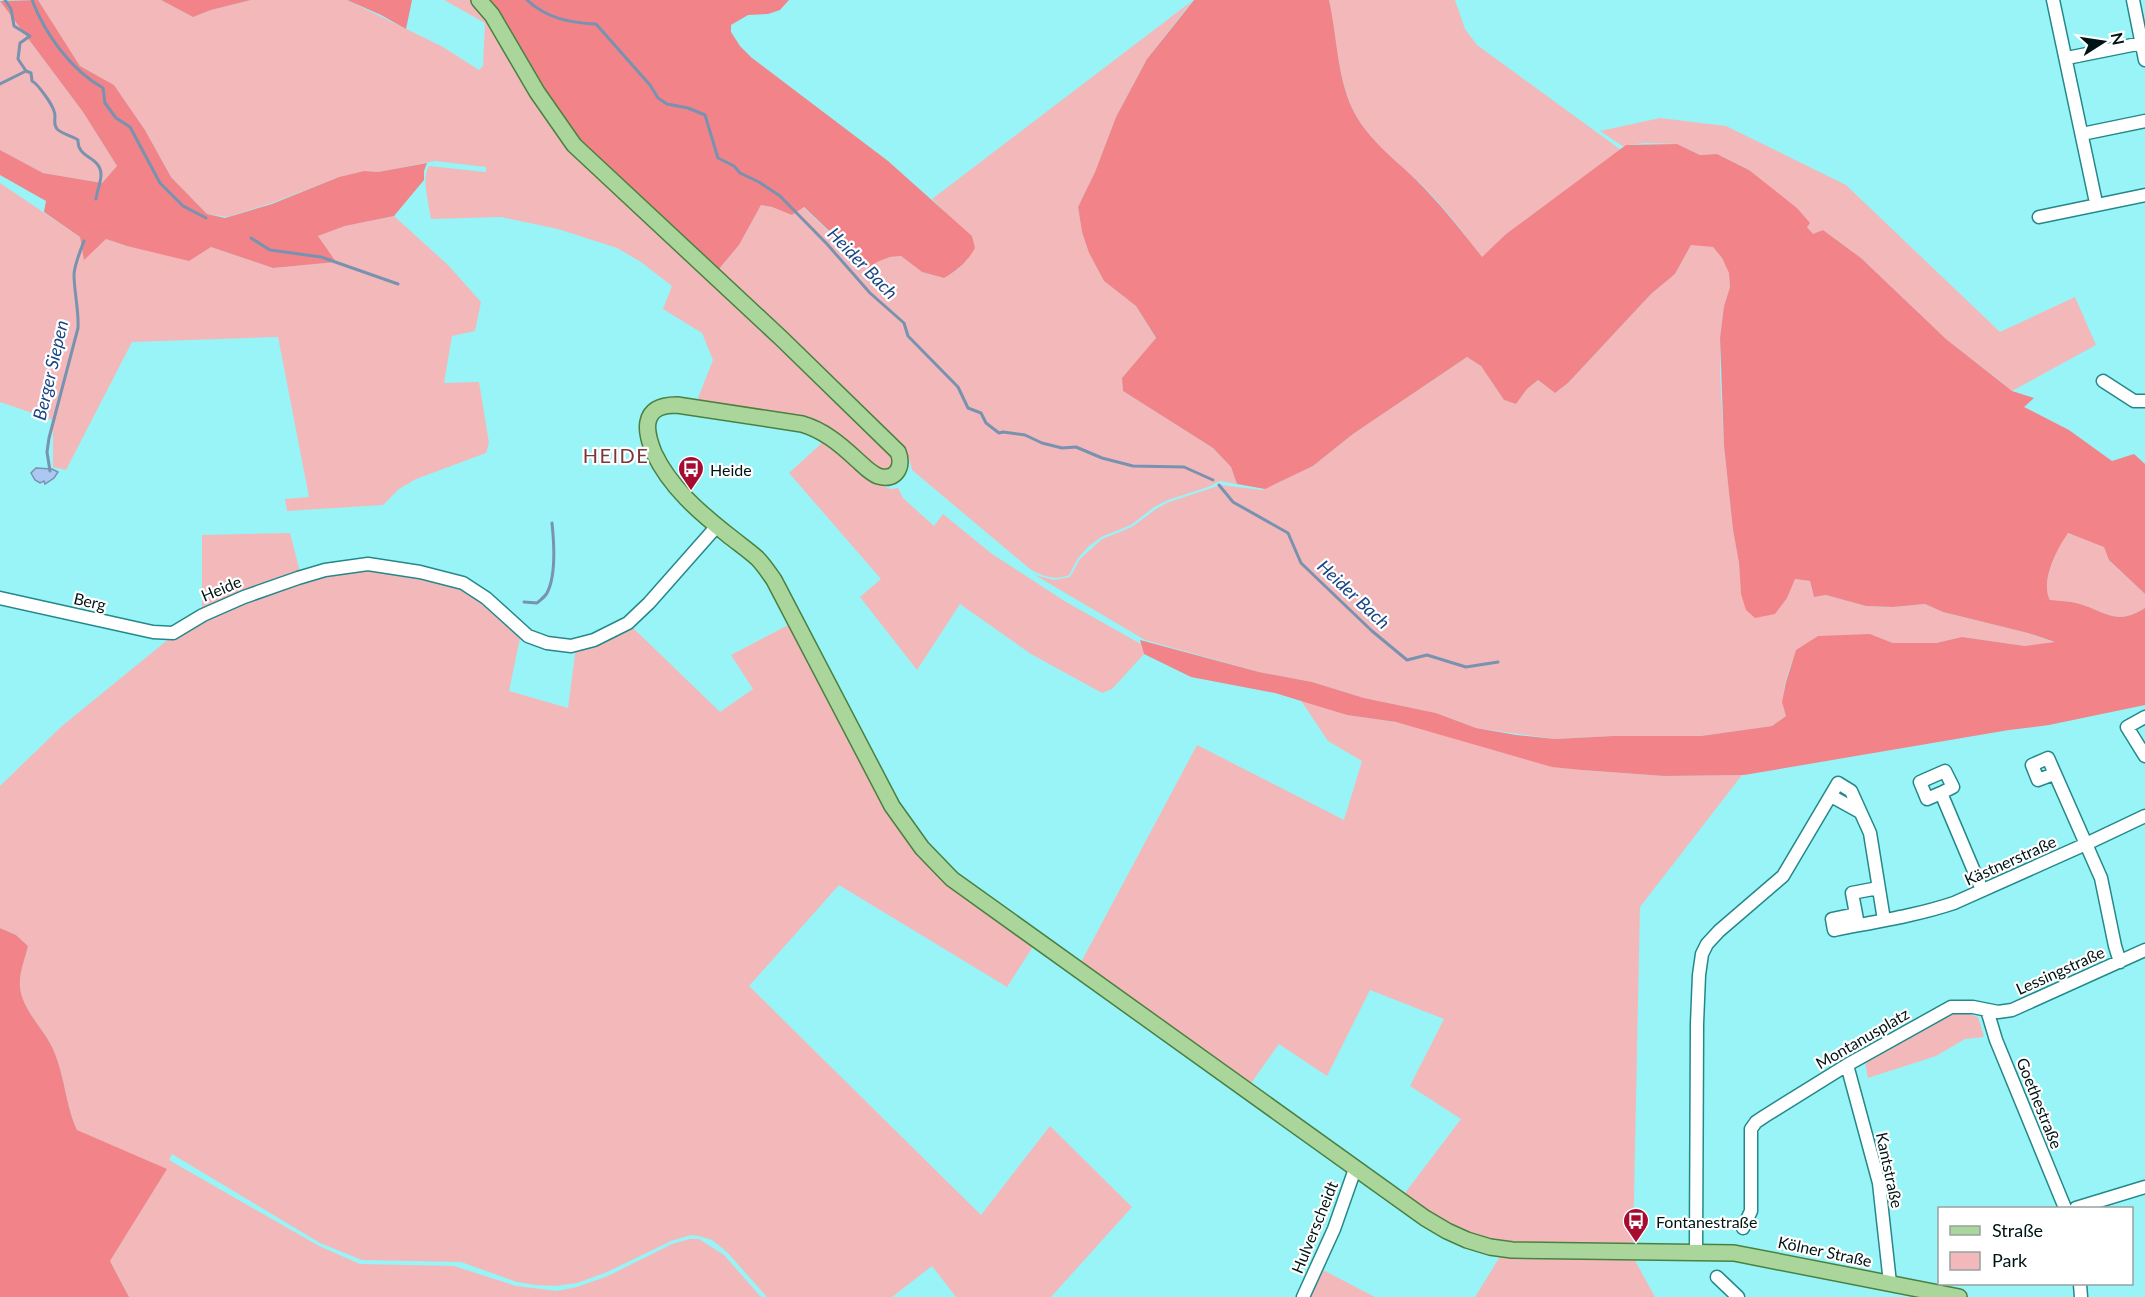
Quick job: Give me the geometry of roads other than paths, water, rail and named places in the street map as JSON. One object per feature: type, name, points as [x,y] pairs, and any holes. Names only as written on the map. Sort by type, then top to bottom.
[{"type":"main road","points":[[479,0],[492,15],[537,92],[574,145],[892,445],[899,456],[900,468],[893,476],[879,477],[812,427],[787,421],[677,405],[661,407],[650,415],[647,429],[649,439],[664,471],[680,491],[717,526]]},
{"type":"main road","name":"Kölner Straße","points":[[717,526],[757,558],[774,580],[892,806],[913,838],[941,869],[984,904],[1436,1225],[1478,1244],[1512,1250],[1734,1253],[1959,1297]]},
{"type":"street","points":[[2054,0],[2095,198]]},
{"type":"street","points":[[2133,0],[2145,60]]},
{"type":"street","points":[[2067,57],[2142,43]]},
{"type":"street","points":[[2082,134],[2145,121]]},
{"type":"street","points":[[2040,217],[2145,195]]},
{"type":"street","points":[[2103,381],[2134,401],[2145,401]]},
{"type":"street","name":"Heide","points":[[173,633],[203,615],[244,597],[326,570],[368,564],[439,576],[463,583],[486,598],[528,636],[547,644],[571,646],[594,640],[628,623],[649,603],[717,526]]},
{"type":"street","name":"Berg","points":[[0,598],[153,632],[173,633]]},
{"type":"street","points":[[2145,717],[2127,728],[2141,741],[2145,756]]},
{"type":"street","points":[[2054,774],[2101,878],[2120,962]]},
{"type":"street","points":[[1696,1251],[1697,1024],[1698,975],[1702,954],[1707,944],[1719,931],[1783,876],[1838,783],[1851,791],[1870,833],[1884,920]]},
{"type":"street","points":[[1941,793],[1982,890]]},
{"type":"street","name":"Kästnerstraße","points":[[1878,888],[1852,892],[1857,920],[1884,920],[1933,910],[2145,816]]},
{"type":"street","name":"Lessingstraße","points":[[1987,1010],[1998,1012],[2012,1010],[2145,950]]},
{"type":"street","name":"Montanusplatz","points":[[1743,1228],[1750,1211],[1751,1129],[1761,1119],[1847,1065],[1951,1006],[1987,1010]]},
{"type":"street","name":"Goethestraße","points":[[1987,1010],[1996,1040],[2064,1207]]},
{"type":"street","name":"Kantstraße","points":[[1847,1065],[1879,1183],[1890,1283]]},
{"type":"street","name":"Hulverscheidt","points":[[1303,1297],[1330,1237],[1355,1169]]},
{"type":"street","points":[[2082,1207],[2145,1187]]},
{"type":"street","points":[[1717,1277],[1738,1297]]},
{"type":"water","points":[[36,468],[52,469],[58,472],[45,484],[44,481],[40,483],[35,480],[31,473]]},
{"type":"waterway","points":[[0,84],[26,71],[18,59],[20,43],[30,36],[14,26],[11,9],[5,0]]},
{"type":"waterway","points":[[32,0],[44,26],[60,50],[80,71],[103,88],[105,103],[116,118],[130,127],[160,183],[183,206],[206,218]]},
{"type":"waterway","name":"Heider Bach","points":[[527,0],[550,15],[596,24],[650,85],[658,98],[667,104],[688,108],[705,115],[718,158],[780,196],[827,244],[870,293],[904,323],[908,336],[958,387],[968,408],[981,413],[986,423],[999,433],[1025,435],[1042,443],[1062,448],[1076,447],[1102,458],[1133,466],[1184,467],[1213,480]]},
{"type":"waterway","name":"Berger Siepen","points":[[26,71],[31,73],[32,81],[53,108],[57,129],[78,140],[81,151],[100,169],[101,178],[96,199]]},
{"type":"waterway","points":[[251,238],[270,250],[321,257],[398,284]]},
{"type":"waterway","name":"Berger Siepen","points":[[50,471],[47,452],[49,438],[78,328],[74,274],[84,241]]},
{"type":"waterway","name":"Heider Bach","points":[[1219,485],[1233,502],[1288,533],[1301,563],[1372,631],[1407,660],[1427,655],[1466,667],[1498,662]]},
{"type":"waterway","points":[[524,602],[537,603],[550,586],[554,559],[552,523]]},
{"type":"place","name":"Heide","points":[[691,492]]},
{"type":"place","name":"Fontanestraße","points":[[1636,1244]]},
{"type":"district","name":"HEIDE","points":[[616,455]]}]
